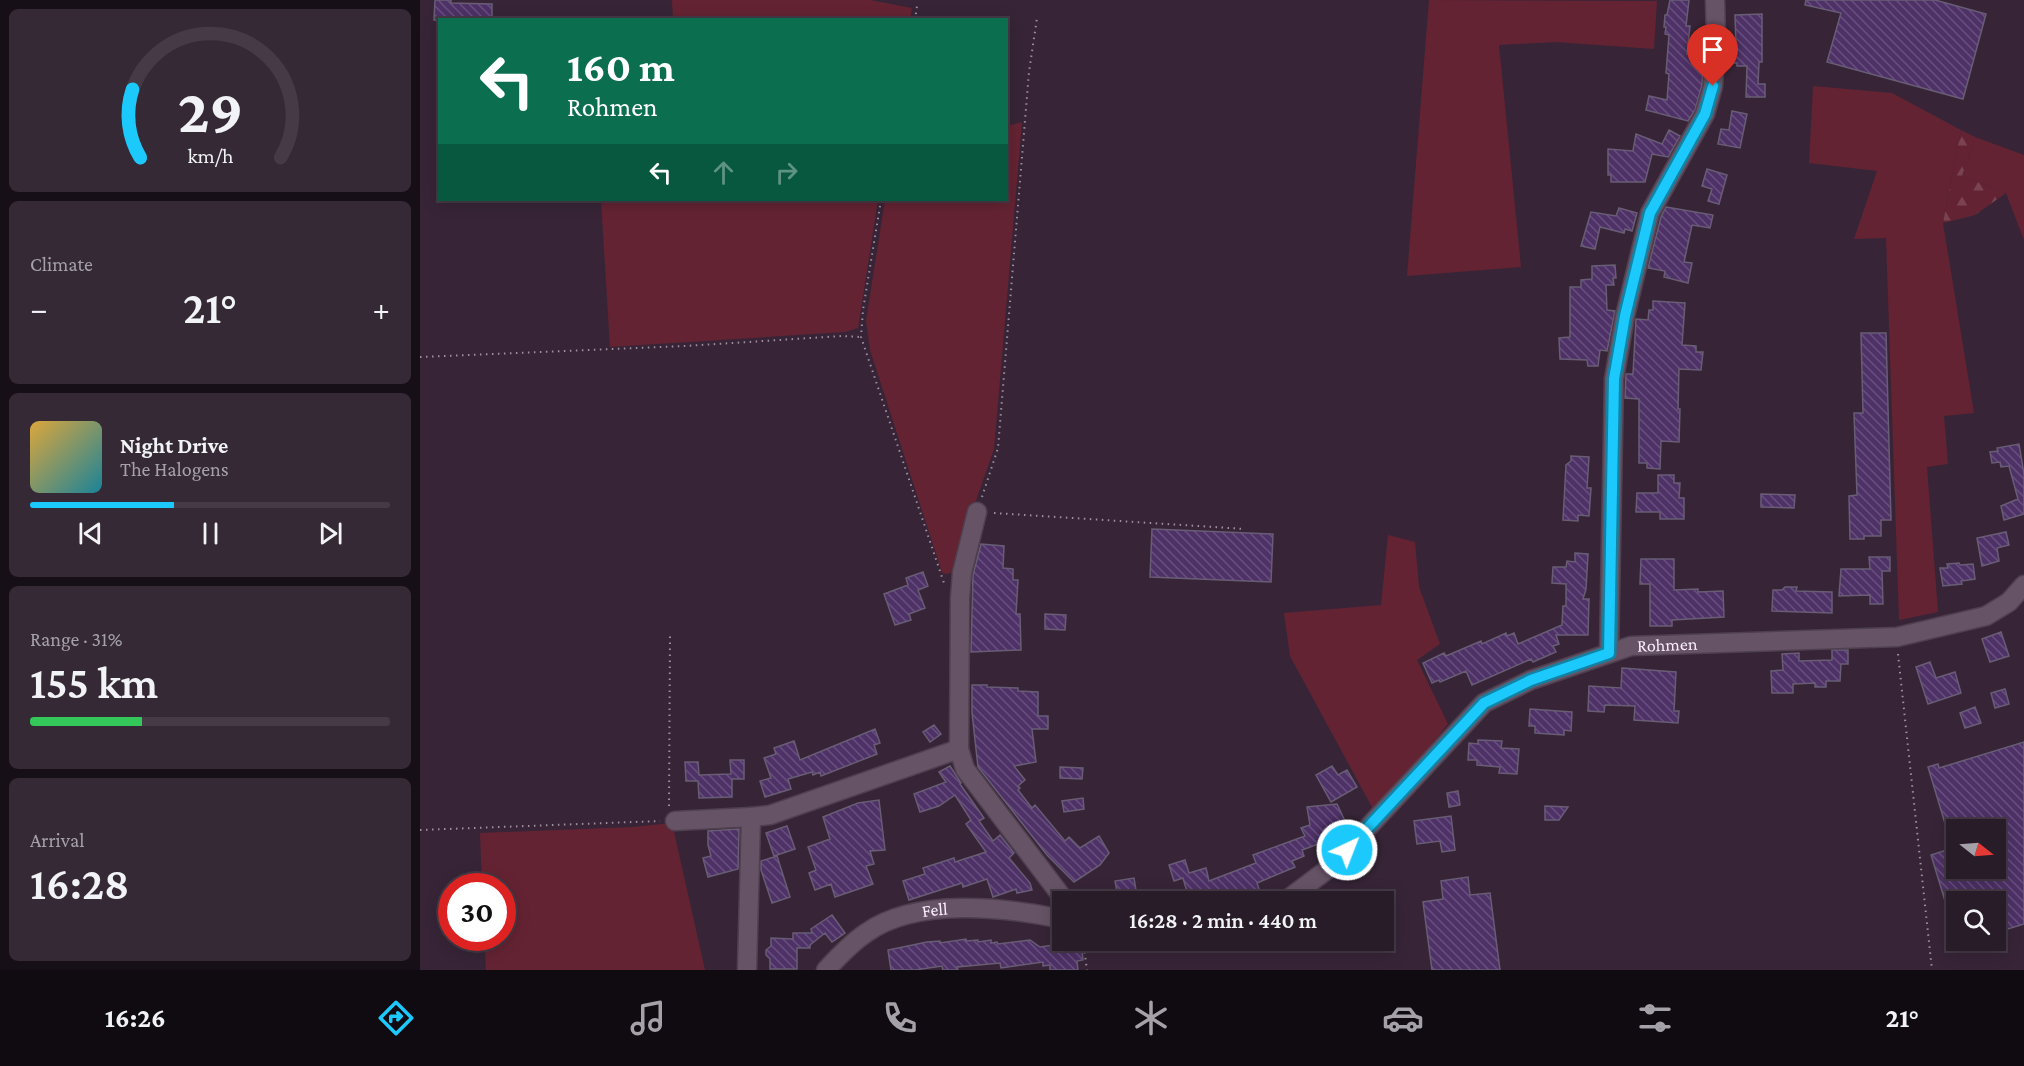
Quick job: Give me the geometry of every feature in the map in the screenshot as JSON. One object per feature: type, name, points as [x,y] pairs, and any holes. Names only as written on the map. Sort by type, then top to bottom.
[{"type":"street","points":[[1299,891],[1332,866],[1484,703],[1531,680],[1609,653],[1614,379],[1625,316],[1650,213],[1705,114],[1713,86],[1716,38],[1714,0]]},
{"type":"street","points":[[976,512],[962,573],[960,598],[959,748],[965,769],[1058,891]]},
{"type":"street","name":"Rohmen","points":[[1609,653],[1631,646],[1897,637],[1986,616],[2009,602],[2024,585]]},
{"type":"street","points":[[672,821],[770,815],[959,748]]},
{"type":"street","points":[[747,970],[752,817]]},
{"type":"street","name":"Fell","points":[[826,970],[867,932],[905,914],[981,909],[1052,918]]},
{"type":"path","points":[[915,18],[918,6]]},
{"type":"path","points":[[1037,18],[1029,72],[999,448],[976,512],[1245,529]]},
{"type":"path","points":[[881,201],[863,310],[861,337],[945,585]]},
{"type":"path","points":[[420,357],[842,336],[861,337]]},
{"type":"path","points":[[420,830],[672,821],[670,635]]},
{"type":"path","points":[[1897,637],[1932,970]]},
{"type":"path","points":[[1084,951],[1087,970]]},
{"type":"green space","points":[[672,0],[870,0],[912,8],[910,18],[673,18]]},
{"type":"green space","points":[[1429,0],[1657,1],[1654,49],[1555,42],[1499,45],[1521,267],[1407,276]]},
{"type":"green space","points":[[1813,86],[1892,93],[1961,130],[1943,223],[1974,413],[1944,416],[1948,464],[1927,467],[1938,612],[1899,620],[1886,238],[1854,239],[1877,171],[1809,163]]},
{"type":"green space","points":[[1022,122],[994,449],[965,532],[956,571],[947,574],[942,573],[870,350],[866,321],[885,201],[1008,201],[1008,126]]},
{"type":"green space","points":[[1961,130],[1975,137],[1962,176],[2006,193],[1975,215],[1943,223]]},
{"type":"green space","points":[[1975,137],[2024,155],[2024,240],[2006,193],[1962,176]]},
{"type":"green space","points":[[601,201],[878,201],[858,328],[845,332],[610,347]]},
{"type":"green space","points":[[1388,535],[1415,542],[1419,587],[1440,644],[1417,660],[1448,724],[1393,791],[1373,809],[1290,656],[1284,613],[1381,605]]},
{"type":"green space","points":[[672,823],[705,970],[486,970],[485,951],[516,951],[516,873],[482,873],[480,833],[632,827]]},
{"type":"building","points":[[435,0],[451,0],[451,3],[492,4],[492,18],[438,18],[434,20]]},
{"type":"building","points":[[1670,0],[1689,0],[1686,26],[1690,26],[1687,54],[1704,55],[1702,85],[1695,110],[1688,121],[1646,110],[1649,96],[1667,100],[1669,74],[1666,73],[1669,35],[1665,34],[1666,27],[1664,27]]},
{"type":"building","points":[[1806,0],[1935,0],[1986,14],[1963,99],[1827,62],[1841,13],[1805,5]]},
{"type":"building","points":[[1762,14],[1762,62],[1759,62],[1758,84],[1765,84],[1765,97],[1746,97],[1747,66],[1737,66],[1737,63],[1733,63],[1732,46],[1736,46],[1735,15]]},
{"type":"building","points":[[1732,111],[1747,114],[1740,148],[1718,144],[1721,129],[1729,130]]},
{"type":"building","points":[[1669,130],[1680,136],[1668,157],[1652,154],[1645,182],[1611,182],[1611,175],[1608,175],[1608,149],[1633,151],[1636,134],[1662,144]]},
{"type":"building","points":[[1707,169],[1727,175],[1719,204],[1708,201],[1712,189],[1702,186]]},
{"type":"building","points":[[1666,207],[1713,215],[1710,228],[1692,225],[1684,262],[1692,263],[1688,283],[1664,277],[1665,271],[1648,268],[1661,217]]},
{"type":"building","points":[[1619,208],[1637,213],[1632,231],[1625,229],[1624,233],[1600,227],[1595,249],[1581,246],[1591,212],[1616,216]]},
{"type":"building","points":[[1615,265],[1614,285],[1606,285],[1607,310],[1615,311],[1607,351],[1600,350],[1598,366],[1588,366],[1587,360],[1560,359],[1559,338],[1570,337],[1570,287],[1581,287],[1581,280],[1592,279],[1592,266]]},
{"type":"building","points":[[1653,301],[1685,303],[1682,345],[1696,346],[1696,352],[1703,352],[1701,370],[1679,369],[1679,442],[1661,441],[1660,469],[1647,468],[1647,463],[1639,463],[1639,399],[1625,398],[1626,374],[1633,374],[1636,319],[1648,320],[1649,310],[1653,310]]},
{"type":"building","points":[[1861,333],[1886,333],[1891,520],[1881,520],[1881,536],[1850,539],[1849,496],[1857,495],[1854,413],[1863,413]]},
{"type":"building","points":[[2019,444],[2024,474],[2024,514],[2004,520],[2001,506],[2018,499],[2009,466],[2001,467],[2000,462],[1992,463],[1990,452],[1998,451],[1997,448]]},
{"type":"building","points":[[1571,456],[1589,457],[1587,488],[1591,488],[1589,516],[1578,515],[1578,521],[1563,520],[1566,465],[1571,461]]},
{"type":"building","points":[[1658,475],[1674,475],[1674,483],[1680,483],[1679,498],[1684,498],[1684,519],[1660,519],[1660,512],[1636,512],[1637,493],[1658,493]]},
{"type":"building","points":[[1761,494],[1795,495],[1794,508],[1761,507]]},
{"type":"building","points":[[1152,529],[1273,534],[1271,582],[1150,577]]},
{"type":"building","points":[[2006,532],[2009,545],[1997,548],[1999,561],[1982,566],[1977,538]]},
{"type":"building","points":[[981,544],[1004,546],[1003,568],[1013,569],[1013,580],[1018,580],[1016,614],[1020,614],[1021,650],[971,652],[973,575]]},
{"type":"building","points":[[1575,553],[1588,554],[1586,589],[1583,599],[1589,599],[1588,635],[1556,635],[1559,644],[1553,646],[1556,652],[1533,662],[1531,659],[1472,685],[1466,671],[1432,683],[1423,663],[1444,653],[1446,656],[1506,633],[1507,636],[1514,633],[1518,644],[1562,625],[1563,606],[1566,606],[1566,584],[1552,583],[1553,567],[1566,567],[1567,561],[1575,562]]},
{"type":"building","points":[[1869,557],[1890,557],[1890,571],[1882,571],[1883,604],[1870,604],[1870,595],[1839,596],[1841,569],[1870,569]]},
{"type":"building","points":[[1641,559],[1674,559],[1674,590],[1723,591],[1724,617],[1672,620],[1672,626],[1650,626],[1650,584],[1640,584]]},
{"type":"building","points":[[1959,563],[1960,565],[1973,564],[1975,579],[1961,581],[1962,584],[1943,586],[1940,568],[1948,568],[1947,564]]},
{"type":"building","points":[[923,572],[928,586],[918,590],[925,608],[909,614],[911,620],[895,625],[884,594],[908,585],[906,578]]},
{"type":"building","points":[[1785,587],[1797,587],[1796,591],[1832,592],[1832,613],[1772,611],[1773,590],[1782,590]]},
{"type":"building","points":[[1045,614],[1066,615],[1065,630],[1045,629]]},
{"type":"building","points":[[2001,632],[2009,656],[1990,662],[1982,639]]},
{"type":"building","points":[[1832,650],[1848,650],[1848,664],[1841,664],[1840,681],[1826,681],[1826,687],[1815,687],[1815,683],[1793,684],[1793,693],[1772,693],[1771,671],[1783,670],[1782,654],[1799,653],[1799,661],[1832,660]]},
{"type":"building","points":[[1930,662],[1936,678],[1955,672],[1961,693],[1928,704],[1916,667]]},
{"type":"building","points":[[1622,668],[1676,672],[1674,711],[1679,711],[1678,723],[1634,720],[1635,706],[1605,705],[1604,712],[1588,711],[1589,686],[1621,688]]},
{"type":"building","points":[[972,685],[1018,688],[1018,691],[1038,692],[1038,716],[1048,716],[1048,729],[1032,729],[1036,762],[1014,766],[1025,780],[1018,786],[1020,788],[1018,790],[1032,808],[1035,805],[1065,841],[1069,837],[1080,848],[1099,836],[1109,853],[1100,865],[1074,882],[1047,855],[978,767],[972,713]]},
{"type":"building","points":[[2005,689],[2009,704],[1995,708],[1991,693]]},
{"type":"building","points":[[1975,707],[1981,723],[1965,728],[1960,713]]},
{"type":"building","points":[[1530,709],[1572,712],[1571,731],[1564,730],[1564,735],[1535,733],[1535,726],[1529,726]]},
{"type":"building","points":[[934,725],[941,734],[930,742],[923,732]]},
{"type":"building","points":[[875,729],[880,743],[874,745],[877,754],[821,776],[820,772],[813,775],[812,772],[788,779],[791,789],[765,797],[760,781],[771,778],[764,758],[776,754],[774,748],[794,741],[800,760]]},
{"type":"building","points":[[1478,740],[1502,741],[1501,748],[1519,749],[1517,774],[1499,773],[1500,767],[1477,765],[1477,760],[1468,760],[1469,743],[1478,744]]},
{"type":"building","points":[[2024,742],[2024,924],[2006,930],[2006,891],[1946,891],[1946,904],[1931,855],[1946,850],[1946,879],[2006,879],[2006,819],[1946,819],[1946,827],[1928,767],[1938,764],[1939,768]]},
{"type":"building","points":[[730,760],[744,760],[744,779],[732,779],[732,797],[699,798],[698,781],[686,781],[685,762],[698,762],[699,775],[731,774]]},
{"type":"building","points":[[950,766],[984,818],[979,821],[993,841],[1000,835],[1014,853],[1009,858],[1030,883],[1032,890],[1017,893],[1016,889],[993,897],[987,879],[963,887],[962,883],[909,900],[903,881],[925,874],[923,868],[954,858],[955,862],[986,852],[966,824],[971,820],[955,795],[939,806],[920,812],[914,794],[946,782],[939,772]]},
{"type":"building","points":[[1332,766],[1338,775],[1347,770],[1357,787],[1331,802],[1316,775]]},
{"type":"building","points":[[1060,767],[1083,768],[1082,779],[1060,778]]},
{"type":"building","points":[[1458,791],[1460,805],[1449,807],[1447,793]]},
{"type":"building","points":[[1083,798],[1084,809],[1064,812],[1062,801]]},
{"type":"building","points":[[879,800],[885,850],[870,851],[874,864],[866,866],[873,884],[835,897],[831,884],[815,890],[809,873],[816,870],[808,847],[830,839],[823,817],[858,803]]},
{"type":"building","points":[[1337,804],[1345,821],[1330,830],[1332,839],[1302,850],[1304,856],[1292,861],[1295,867],[1257,883],[1259,889],[1254,891],[1187,891],[1183,878],[1174,881],[1169,865],[1185,860],[1189,873],[1206,868],[1209,881],[1256,863],[1253,855],[1305,836],[1301,828],[1310,825],[1307,807]]},
{"type":"building","points":[[1545,806],[1568,807],[1559,820],[1545,820]]},
{"type":"building","points":[[1451,816],[1455,850],[1442,852],[1440,841],[1417,844],[1414,821]]},
{"type":"building","points":[[787,826],[795,849],[774,856],[766,833]]},
{"type":"building","points":[[739,829],[738,869],[708,877],[703,858],[711,856],[708,831]]},
{"type":"building","points":[[777,856],[790,897],[772,903],[761,870],[761,861]]},
{"type":"building","points":[[1468,877],[1470,895],[1490,893],[1500,970],[1432,970],[1423,902],[1443,899],[1441,881]]},
{"type":"building","points":[[1134,878],[1136,891],[1117,891],[1115,881]]},
{"type":"building","points":[[832,915],[845,933],[832,942],[825,933],[810,945],[810,948],[797,948],[797,969],[770,969],[770,959],[766,955],[766,950],[771,946],[771,938],[793,939],[793,933],[812,933],[811,929]]},
{"type":"building","points":[[966,939],[966,941],[978,940],[978,942],[991,940],[991,943],[997,942],[998,944],[1030,940],[1040,947],[1052,945],[1052,951],[1082,951],[1083,960],[1077,961],[1078,970],[1050,970],[1050,965],[1043,966],[1043,962],[1001,968],[1000,963],[957,967],[958,970],[943,970],[942,966],[915,970],[891,970],[888,950],[927,942],[940,941],[940,943]]},
{"type":"route","points":[[1347,850],[1484,703],[1531,680],[1609,653],[1614,379],[1625,316],[1650,213],[1705,114],[1713,86]]}]
